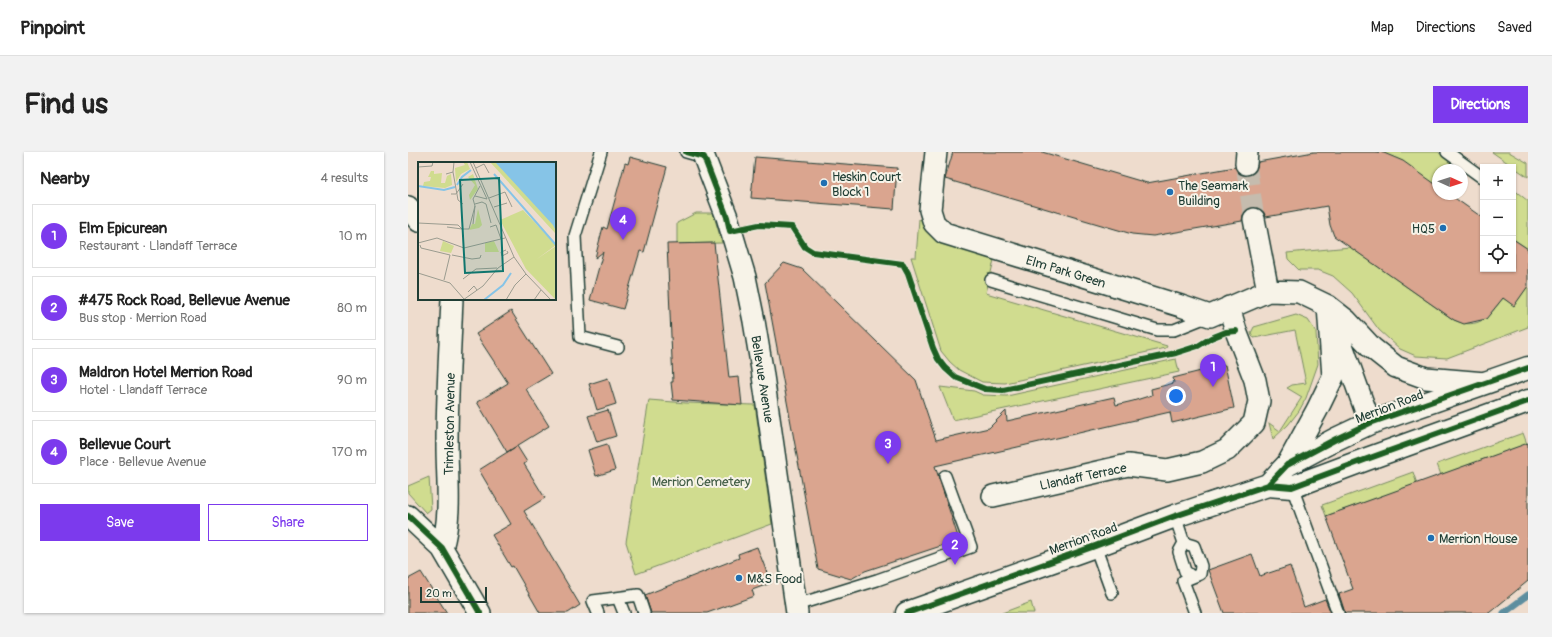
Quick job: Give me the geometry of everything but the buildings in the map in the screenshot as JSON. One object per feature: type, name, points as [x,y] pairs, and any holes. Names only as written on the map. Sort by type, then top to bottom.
[{"type":"main road","name":"Merrion Road","points":[[1268,485],[1287,465],[1370,423],[1528,368]]},
{"type":"main road","name":"Merrion Road","points":[[907,613],[1175,516],[1268,485],[1292,488],[1528,401]]},
{"type":"main road","points":[[1370,423],[1382,454]]},
{"type":"street","name":"Elm Park Green","points":[[936,152],[930,210],[934,223],[944,233],[1210,316]]},
{"type":"street","name":"Bellevue Avenue","points":[[699,154],[727,217],[745,277],[762,369],[796,609]]},
{"type":"street","points":[[408,207],[418,220]]},
{"type":"street","points":[[1254,219],[1268,291]]},
{"type":"street","points":[[1210,316],[1268,291],[1299,292],[1328,306],[1370,423]]},
{"type":"street","name":"Trimleston Avenue","points":[[442,548],[446,533],[448,506],[447,444],[452,300]]},
{"type":"street","points":[[1287,465],[1317,410],[1332,377],[1328,306]]},
{"type":"street","name":"Merrion Road","points":[[1328,306],[1346,320],[1372,348],[1396,367],[1426,378],[1485,383]]},
{"type":"street","name":"Llandaff Terrace","points":[[993,496],[1128,465],[1167,470],[1202,462],[1227,450],[1254,424],[1259,401],[1255,380],[1236,331],[1229,307]]},
{"type":"street","points":[[408,516],[442,548],[480,613]]},
{"type":"lane","points":[[602,152],[575,236],[580,337],[618,347]]},
{"type":"lane","points":[[1447,152],[1480,176]]},
{"type":"lane","points":[[991,280],[1157,330],[1174,330],[1210,316]]},
{"type":"lane","points":[[796,609],[971,547],[945,476]]},
{"type":"lane","points":[[1292,488],[1338,613]]},
{"type":"lane","points":[[1175,516],[1184,543]]},
{"type":"lane","points":[[1184,543],[1178,552],[1185,571],[1196,575]]},
{"type":"lane","points":[[1184,543],[1194,546],[1201,566],[1196,575],[1183,581],[1195,613]]},
{"type":"lane","points":[[1095,546],[1112,593]]},
{"type":"lane","points":[[598,613],[593,601],[638,595],[644,613]]},
{"type":"lane","points":[[618,598],[624,613]]},
{"type":"green space","points":[[1376,152],[1438,152],[1455,164],[1432,164],[1432,182],[1384,153]]},
{"type":"green space","points":[[1492,152],[1509,152],[1528,163],[1528,177],[1516,169],[1516,164],[1509,164]]},
{"type":"green space","points":[[1516,191],[1528,201],[1528,249],[1516,241]]},
{"type":"green space","points":[[696,213],[713,213],[722,243],[677,244],[677,223]]},
{"type":"green space","points":[[919,219],[923,219],[929,233],[942,243],[994,260],[986,293],[1167,346],[1166,348],[1005,383],[982,382],[959,370],[941,351],[911,257],[916,257]]},
{"type":"green space","points":[[1350,247],[1454,320],[1463,323],[1477,323],[1483,320],[1493,311],[1503,298],[1514,305],[1528,286],[1528,327],[1447,358],[1416,356],[1400,349],[1379,330],[1352,293],[1333,276],[1318,270],[1299,270],[1288,259],[1287,253]]},
{"type":"green space","points":[[1296,315],[1308,320],[1316,332],[1318,364],[1306,398],[1299,411],[1288,425],[1273,439],[1269,423],[1280,431],[1302,397],[1287,388],[1292,385],[1306,383],[1295,330],[1254,338],[1251,333],[1254,327]]},
{"type":"green space","points":[[1176,359],[1179,372],[953,420],[940,387],[974,391],[983,395],[1007,396]]},
{"type":"green space","name":"Merrion Cemetery","points":[[649,400],[686,403],[755,405],[772,524],[636,574],[626,542]]},
{"type":"green space","points":[[1523,433],[1527,444],[1441,475],[1437,464]]},
{"type":"green space","points":[[1413,472],[1417,484],[1326,516],[1322,505]]},
{"type":"green space","points":[[429,477],[431,509],[426,513],[408,493],[408,486]]},
{"type":"green space","points":[[1031,602],[1034,613],[1002,613]]},
{"type":"waterway","points":[[1504,613],[1528,595]]},
{"type":"tunnel","points":[[1246,164],[1254,219]]},
{"type":"cycle path","points":[[686,152],[704,157],[727,217],[730,231],[759,225],[792,227],[805,247],[813,252],[903,264],[908,273],[938,359],[955,377],[985,389],[1003,390],[1176,353],[1198,346],[1211,338],[1226,332],[1236,331]]},
{"type":"cycle path","points":[[1268,485],[1287,465],[1370,423],[1528,368]]},
{"type":"cycle path","points":[[907,613],[1175,516],[1268,485],[1292,487],[1528,401]]},
{"type":"cycle path","points":[[408,516],[442,548],[480,613]]},
{"type":"place","name":"Heskin Court Block 1","points":[[824,183]]},
{"type":"place","name":"The Seamark Building","points":[[1170,192]]},
{"type":"place","name":"HQ5","points":[[1443,228]]},
{"type":"place","name":"Bellevue Court","points":[[623,240]]},
{"type":"place","name":"Elm Epicurean","points":[[1213,387]]},
{"type":"place","name":"Maldron Hotel Merrion Road","points":[[888,464]]},
{"type":"place","name":"Merrion House","points":[[1431,538]]},
{"type":"place","name":"#475 Rock Road, Bellevue Avenue","points":[[955,565]]},
{"type":"place","name":"M&S Food","points":[[739,578]]}]
